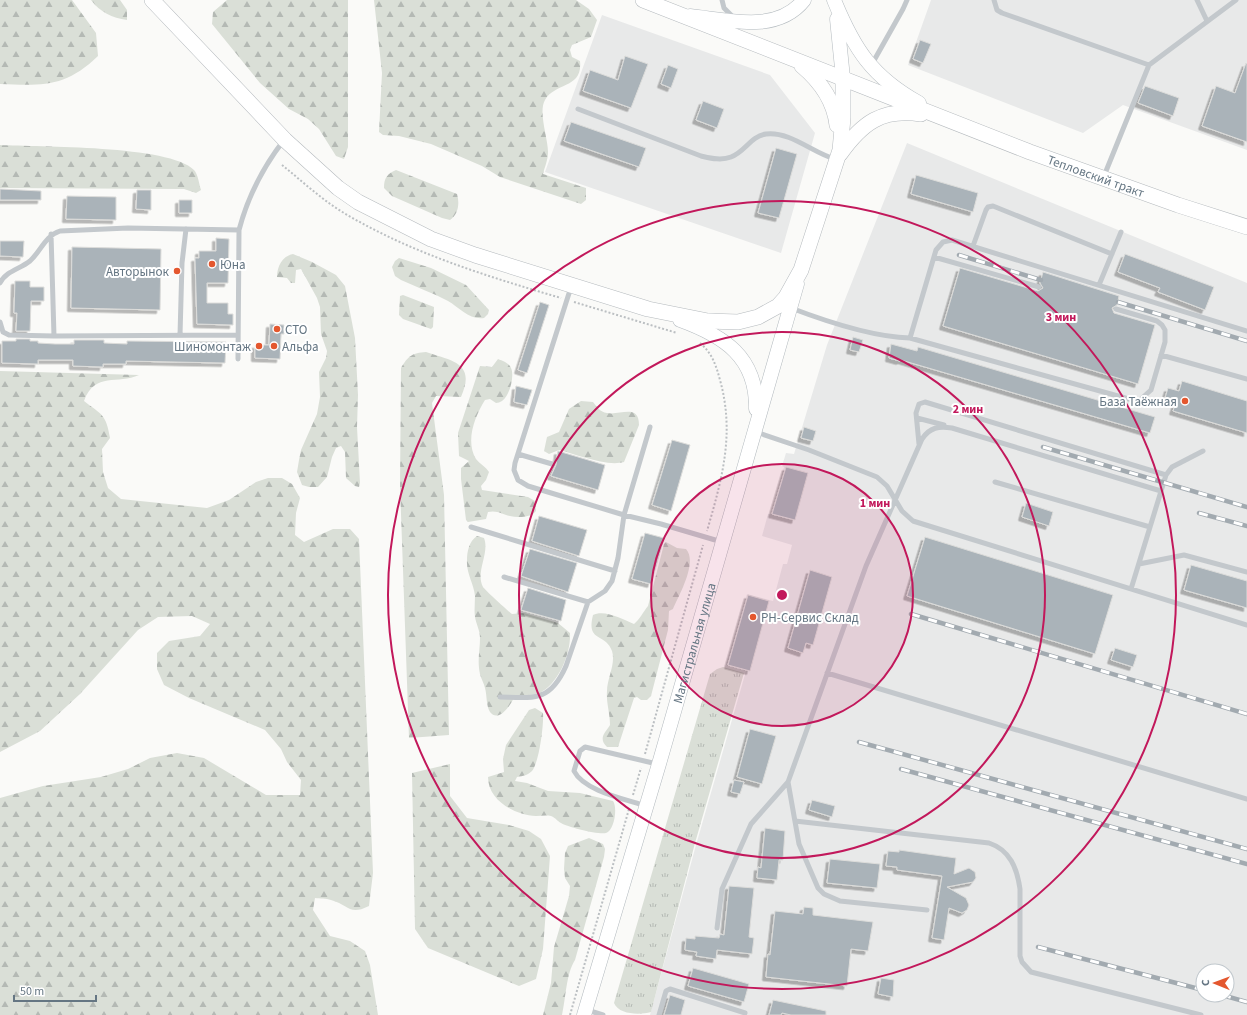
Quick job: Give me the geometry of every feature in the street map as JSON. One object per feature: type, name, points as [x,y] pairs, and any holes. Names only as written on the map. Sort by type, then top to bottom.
[{"type":"main road","points":[[152,0],[285,140],[338,188],[358,202],[431,239],[572,286],[648,309],[715,334],[734,349],[748,369],[753,383],[756,408],[753,431]]},
{"type":"main road","points":[[162,0],[171,21]]},
{"type":"main road","points":[[643,0],[947,119]]},
{"type":"main road","points":[[683,15],[748,23],[774,20],[784,17],[804,0]]},
{"type":"main road","points":[[834,0],[855,45],[870,66],[889,84],[904,95],[947,119]]},
{"type":"main road","points":[[648,309],[708,321],[723,322],[747,320],[769,313],[786,297],[801,270],[840,150],[842,134],[843,78],[834,0]]},
{"type":"main road","points":[[771,50],[802,66],[817,79],[827,93],[834,109],[836,121],[836,160]]},
{"type":"main road","points":[[836,160],[864,126],[875,118],[888,114],[910,112],[947,119]]},
{"type":"main road","name":"Тепловский тракт","points":[[947,119],[1103,179],[1247,227]]},
{"type":"main road","name":"Магистральная улица","points":[[585,1012],[801,270]]},
{"type":"lane","points":[[722,0],[724,8],[732,17],[748,23]]},
{"type":"lane","points":[[870,66],[903,10],[907,0]]},
{"type":"lane","points":[[994,0],[997,10],[1002,13],[1149,65]]},
{"type":"lane","points":[[1197,0],[1207,21]]},
{"type":"lane","points":[[1103,179],[1149,65],[1236,0]]},
{"type":"lane","points":[[578,109],[701,156],[713,159],[732,157],[758,136],[767,134],[790,139],[822,155],[836,160]]},
{"type":"lane","points":[[238,359],[239,230],[244,212],[258,178],[268,161],[285,140]]},
{"type":"lane","points":[[973,246],[986,210],[988,207],[993,206],[1112,254]]},
{"type":"lane","points":[[0,283],[2,279],[14,270],[29,262],[51,234],[60,231],[128,228],[239,230]]},
{"type":"lane","points":[[180,335],[182,263],[186,229]]},
{"type":"lane","points":[[1099,285],[1121,232]]},
{"type":"lane","points":[[51,234],[54,336]]},
{"type":"lane","points":[[910,338],[934,257],[939,246],[947,241],[958,241],[1247,331]]},
{"type":"lane","points":[[934,257],[1039,287]]},
{"type":"lane","points":[[572,286],[566,300],[518,454],[514,470],[516,476],[521,482],[624,515],[723,542]]},
{"type":"lane","points":[[790,308],[888,336],[910,338],[1136,401],[1141,399],[1151,390],[1166,334],[1162,325],[1157,321],[1116,309]]},
{"type":"lane","points":[[0,322],[3,332],[10,335],[238,335]]},
{"type":"lane","points":[[1161,355],[1247,379]]},
{"type":"lane","points":[[920,446],[917,418],[919,404],[925,402],[1166,475]]},
{"type":"lane","points":[[917,418],[1161,491]]},
{"type":"lane","points":[[500,697],[538,697],[551,689],[562,675],[588,602],[609,586],[615,571],[624,515],[650,427]]},
{"type":"lane","points":[[717,928],[722,889],[751,824],[788,782],[866,566],[920,446],[930,430],[940,427],[952,428]]},
{"type":"lane","points":[[753,431],[809,450],[877,477],[887,486],[902,511],[913,521],[1247,625]]},
{"type":"lane","points":[[1131,589],[1166,475],[1172,467],[1203,451]]},
{"type":"lane","points":[[518,454],[552,464]]},
{"type":"lane","points":[[995,482],[1150,527]]},
{"type":"lane","points":[[470,528],[615,571]]},
{"type":"lane","points":[[1139,564],[1184,555],[1247,572]]},
{"type":"lane","points":[[504,577],[588,602]]},
{"type":"lane","points":[[827,673],[1247,799]]},
{"type":"lane","points":[[646,806],[587,785],[578,779],[574,771],[576,764],[580,751],[585,747],[658,764]]},
{"type":"lane","points":[[788,782],[802,853],[818,888],[824,894],[840,901],[927,910]]},
{"type":"lane","points":[[795,821],[989,843],[997,846],[1010,857],[1019,878],[1020,956],[1025,967],[1031,972],[1201,1015]]},
{"type":"lane","points":[[659,1015],[666,991],[670,989],[744,1012]]},
{"type":"lane","points":[[585,1012],[603,1015]]},
{"type":"path","points":[[282,165],[343,212],[402,244],[484,275],[679,334]]},
{"type":"path","points":[[570,1015],[643,761],[725,462],[726,413],[722,387],[714,361],[705,347],[694,339]]},
{"type":"shaded area","points":[[931,0],[1247,0],[1247,150],[1123,105],[1083,133],[908,65]]},
{"type":"shaded area","points":[[602,15],[770,75],[815,133],[781,253],[545,172]]},
{"type":"shaded area","points":[[907,143],[1247,283],[1247,1015],[650,1015],[696,845],[746,671],[726,665],[747,594],[773,601],[783,564],[787,564],[792,545],[762,536],[768,514],[771,514],[784,467],[782,466],[786,453],[794,454],[827,345]]},
{"type":"green space","points":[[0,0],[72,0],[96,33],[98,56],[75,74],[64,79],[29,85],[0,84]]},
{"type":"green space","points":[[91,0],[120,0],[127,10],[127,20],[116,18],[107,14],[98,8]]},
{"type":"green space","points":[[227,0],[348,0],[348,147],[344,159],[336,156],[319,129],[308,119],[289,109],[260,83],[212,24],[213,12]]},
{"type":"green space","points":[[374,0],[576,0],[589,9],[597,20],[591,37],[572,45],[570,50],[572,57],[580,61],[580,70],[573,81],[549,94],[543,105],[543,118],[548,152],[543,174],[586,188],[586,200],[581,204],[500,177],[482,166],[431,144],[399,136],[383,135],[379,132],[382,73]]},
{"type":"green space","points":[[0,145],[102,149],[159,156],[180,162],[194,170],[201,190],[196,193],[184,189],[0,188]]},
{"type":"green space","points":[[396,170],[457,194],[457,212],[453,218],[450,220],[442,218],[392,196],[384,188],[384,185],[385,179],[390,173]]},
{"type":"green space","points":[[293,254],[336,275],[345,286],[355,338],[358,395],[357,427],[359,487],[355,486],[346,478],[345,452],[341,446],[336,448],[327,477],[318,487],[302,485],[297,472],[301,450],[317,414],[320,397],[319,372],[326,358],[327,351],[321,334],[320,307],[317,298],[301,269],[296,270],[295,283],[291,283],[287,278],[277,277],[281,262],[289,255]]},
{"type":"green space","points":[[399,258],[431,268],[466,285],[489,310],[488,314],[484,318],[474,317],[465,313],[448,301],[401,280],[395,276],[392,267],[395,261]]},
{"type":"green space","points":[[403,295],[434,307],[433,327],[431,329],[403,319],[399,315],[400,296]]},
{"type":"green space","points":[[426,352],[453,361],[464,370],[466,377],[465,386],[461,397],[436,396],[432,403],[444,495],[449,735],[409,738],[400,486],[401,368],[411,356],[417,353]]},
{"type":"green space","points":[[498,359],[507,363],[511,368],[512,381],[509,391],[505,399],[502,401],[496,403],[490,399],[485,400],[478,413],[471,437],[471,444],[476,459],[489,472],[486,480],[481,486],[482,490],[528,497],[535,501],[536,511],[532,515],[524,517],[510,516],[497,512],[488,512],[486,519],[468,522],[466,520],[461,468],[469,461],[459,456],[458,433],[480,366],[492,367]]},
{"type":"green space","points":[[0,371],[139,375],[131,378],[101,382],[94,386],[84,401],[105,419],[107,424],[110,438],[102,449],[103,472],[108,488],[121,499],[207,508],[229,500],[256,482],[268,478],[282,478],[292,484],[300,498],[296,513],[295,535],[304,542],[333,529],[350,529],[359,539],[373,873],[369,906],[362,909],[353,910],[329,899],[315,898],[313,910],[330,936],[350,941],[365,951],[370,965],[378,1015],[0,1015],[0,798],[43,786],[101,777],[128,769],[150,758],[177,753],[204,758],[266,795],[300,795],[301,780],[287,762],[281,749],[265,730],[189,698],[164,685],[157,669],[157,653],[169,641],[200,636],[210,624],[192,616],[158,617],[138,630],[80,694],[40,731],[0,752]]},
{"type":"green space","points":[[581,401],[593,402],[602,412],[632,412],[636,414],[639,425],[624,462],[609,463],[559,450],[549,454],[544,451],[547,437],[559,432],[569,409]]},
{"type":"green space","points":[[477,536],[484,538],[485,544],[481,569],[481,581],[483,587],[512,614],[524,613],[558,623],[570,633],[569,649],[555,680],[540,693],[515,695],[509,707],[501,714],[497,715],[494,715],[489,710],[485,688],[479,669],[480,635],[475,617],[475,596],[467,565],[467,554],[469,547],[474,538]]},
{"type":"green space","points":[[666,542],[677,548],[686,549],[690,562],[689,570],[673,609],[669,611],[668,630],[651,696],[647,700],[641,700],[637,697],[634,698],[618,747],[607,747],[604,744],[603,736],[610,725],[607,691],[613,656],[609,645],[594,634],[592,630],[593,615],[597,613],[608,614],[634,624],[640,618],[648,606],[664,544]]},
{"type":"green space","points":[[723,667],[744,673],[695,843],[651,1012],[636,1014],[625,1012],[620,1010],[614,1003],[710,674]]},
{"type":"green space","points":[[535,708],[543,713],[542,734],[537,760],[532,771],[517,777],[515,781],[527,783],[548,791],[580,793],[613,801],[615,814],[613,824],[606,833],[590,832],[570,827],[551,816],[536,816],[519,813],[504,805],[492,793],[488,777],[504,772],[503,759],[506,745],[529,710]]},
{"type":"green space","points":[[450,764],[450,796],[467,818],[509,825],[529,831],[541,839],[550,856],[543,949],[536,979],[519,986],[428,948],[415,929],[412,773]]},
{"type":"green space","points":[[589,838],[603,844],[605,849],[604,857],[575,960],[570,972],[562,1015],[543,1015],[551,983],[554,947],[569,896],[570,886],[565,878],[564,869],[565,853],[568,846]]},
{"type":"building","points":[[920,40],[931,44],[923,63],[913,59]]},
{"type":"building","points":[[625,56],[648,64],[631,108],[583,91],[590,70],[618,80]]},
{"type":"building","points":[[1246,63],[1247,142],[1202,126],[1216,86],[1235,93]]},
{"type":"building","points":[[668,65],[678,69],[671,88],[661,84]]},
{"type":"building","points":[[1145,86],[1179,98],[1173,116],[1138,103]]},
{"type":"building","points":[[703,101],[724,109],[717,128],[696,120]]},
{"type":"building","points":[[571,122],[646,148],[639,167],[564,141]]},
{"type":"building","points":[[776,148],[797,154],[779,218],[758,213]]},
{"type":"building","points":[[916,175],[978,193],[973,212],[911,194]]},
{"type":"building","points":[[0,189],[41,191],[41,200],[0,200]]},
{"type":"building","points":[[137,190],[151,190],[151,210],[136,209]]},
{"type":"building","points":[[67,196],[116,197],[116,220],[66,219]]},
{"type":"building","points":[[179,200],[192,200],[192,213],[179,213]]},
{"type":"building","points":[[216,238],[229,239],[228,283],[207,283],[207,303],[228,303],[228,314],[233,314],[233,325],[197,324],[195,258],[199,258],[199,251],[216,251]]},
{"type":"building","points":[[0,241],[24,241],[23,257],[0,256]]},
{"type":"building","points":[[72,247],[161,249],[160,310],[71,308]]},
{"type":"building","points":[[1125,254],[1214,287],[1205,310],[1158,292],[1160,288],[1118,272]]},
{"type":"building","points":[[960,268],[1038,291],[1043,288],[1040,283],[1043,272],[1119,296],[1117,305],[1112,308],[1114,313],[1155,325],[1138,384],[943,326]]},
{"type":"building","points":[[15,281],[30,281],[30,287],[44,287],[44,301],[31,301],[30,331],[16,331],[17,313],[14,313]]},
{"type":"building","points":[[540,302],[549,305],[527,373],[518,370]]},
{"type":"building","points":[[270,324],[284,325],[284,334],[281,334],[280,359],[255,358],[255,345],[269,345]]},
{"type":"building","points":[[853,337],[863,340],[859,352],[850,350]]},
{"type":"building","points":[[16,339],[30,339],[30,341],[38,341],[38,343],[55,344],[74,344],[74,340],[104,340],[104,343],[127,344],[127,341],[226,342],[225,363],[126,361],[126,364],[103,364],[103,367],[73,366],[73,360],[38,360],[38,364],[2,363],[2,341],[16,341]]},
{"type":"building","points":[[891,344],[917,351],[918,347],[1155,417],[1150,433],[901,360],[889,358]]},
{"type":"building","points":[[1182,381],[1247,401],[1247,433],[1173,411],[1176,402],[1165,398],[1168,388],[1179,391]]},
{"type":"building","points":[[516,386],[532,390],[527,405],[514,402]]},
{"type":"building","points":[[804,427],[816,431],[813,441],[801,438]]},
{"type":"building","points":[[672,440],[690,445],[671,511],[652,505]]},
{"type":"building","points":[[558,451],[605,465],[598,490],[551,476],[556,465]]},
{"type":"building","points":[[786,467],[808,473],[795,520],[772,514]]},
{"type":"building","points":[[1026,503],[1053,512],[1049,526],[1022,517]]},
{"type":"building","points":[[539,516],[587,530],[579,556],[532,541]]},
{"type":"building","points":[[645,533],[664,538],[651,584],[632,579]]},
{"type":"building","points":[[925,537],[1113,595],[1095,654],[907,596]]},
{"type":"building","points":[[530,549],[577,563],[568,592],[521,576]]},
{"type":"building","points":[[1191,565],[1247,581],[1247,608],[1184,590]]},
{"type":"building","points":[[810,570],[832,577],[813,645],[806,643],[803,653],[788,648]]},
{"type":"building","points":[[528,588],[566,600],[561,621],[521,610]]},
{"type":"building","name":"РН-Сервис Cклад","points":[[748,595],[769,601],[750,671],[728,665]]},
{"type":"building","points":[[1115,648],[1137,655],[1133,667],[1111,660]]},
{"type":"building","points":[[750,729],[776,736],[762,784],[737,777]]},
{"type":"building","points":[[734,780],[744,782],[740,794],[731,792]]},
{"type":"building","points":[[812,800],[835,806],[832,817],[809,810]]},
{"type":"building","points":[[765,828],[785,831],[783,860],[779,860],[777,880],[757,878],[758,867],[761,868]]},
{"type":"building","points":[[899,850],[956,858],[954,874],[969,868],[975,872],[976,878],[973,882],[947,887],[966,898],[969,905],[967,910],[962,913],[949,908],[944,940],[932,938],[942,876],[897,870],[897,867],[886,866],[888,851],[899,852]]},
{"type":"building","points":[[830,859],[880,864],[877,888],[827,883]]},
{"type":"building","points":[[729,886],[754,888],[749,937],[754,938],[752,954],[717,950],[716,959],[696,956],[697,952],[685,950],[686,938],[695,939],[695,936],[719,938],[720,934],[724,935]]},
{"type":"building","points":[[804,907],[813,908],[813,915],[873,922],[868,951],[851,949],[847,986],[766,977],[775,911],[803,914]]},
{"type":"building","points":[[693,968],[749,984],[744,1002],[688,986]]},
{"type":"building","points":[[881,978],[894,980],[893,997],[878,994]]},
{"type":"building","points":[[670,995],[685,1000],[681,1015],[664,1015]]},
{"type":"building","points":[[773,1000],[826,1011],[826,1015],[791,1015],[782,1013],[781,1015],[769,1015]]},
{"type":"railway","points":[[959,255],[1041,280]]},
{"type":"railway","points":[[1118,302],[1247,341]]},
{"type":"railway","points":[[1043,447],[1247,507]]},
{"type":"railway","points":[[1199,513],[1247,526]]},
{"type":"railway","points":[[911,614],[1247,714]]},
{"type":"railway","points":[[859,742],[1247,849]]},
{"type":"railway","points":[[901,769],[1247,864]]},
{"type":"railway","points":[[1038,947],[1195,988]]},
{"type":"railway","points":[[1235,999],[1247,1002]]},
{"type":"place","name":"Юна","points":[[212,264]]},
{"type":"place","name":"Авторынок","points":[[177,271]]},
{"type":"place","name":"СТО","points":[[277,329]]},
{"type":"place","name":"Шиномонтаж","points":[[259,346]]},
{"type":"place","name":"Альфа","points":[[274,346]]},
{"type":"place","name":"База Таёжная","points":[[1185,401]]},
{"type":"place","name":"РН-Сервис Cклад","points":[[753,617]]}]
